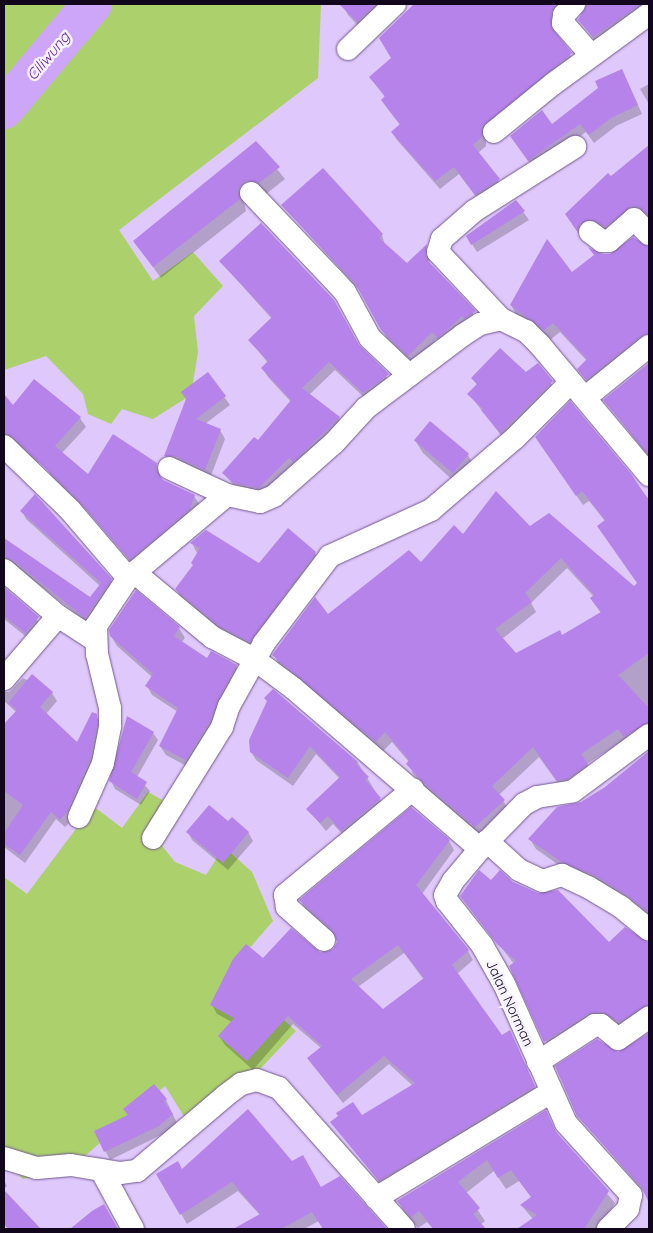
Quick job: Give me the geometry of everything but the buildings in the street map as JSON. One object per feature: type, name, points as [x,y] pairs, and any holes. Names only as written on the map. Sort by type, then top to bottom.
[{"type":"street","points":[[348,48],[395,4]]},
{"type":"street","points":[[574,4],[564,15],[563,23],[592,55]]},
{"type":"street","points":[[494,132],[592,55],[649,14]]},
{"type":"street","points":[[575,147],[474,211],[442,239],[438,252],[502,319],[526,331],[578,389],[649,475]]},
{"type":"street","points":[[251,193],[345,292],[370,338],[409,375]]},
{"type":"street","points":[[590,232],[606,242],[634,219],[649,234]]},
{"type":"street","points":[[169,468],[227,495],[260,502],[274,496],[334,443],[366,408],[480,324],[502,319]]},
{"type":"street","points":[[153,838],[222,727],[254,659],[330,556],[431,510],[516,438],[578,389],[649,346]]},
{"type":"street","points":[[4,446],[70,510],[131,575],[212,637],[254,659],[352,736],[413,789],[483,845],[519,870],[535,878],[548,880],[562,875],[621,907],[649,927]]},
{"type":"street","points":[[80,817],[103,763],[110,726],[94,633],[101,616],[131,575],[227,495]]},
{"type":"street","points":[[4,570],[58,616],[95,640]]},
{"type":"street","points":[[4,679],[58,616]]},
{"type":"street","name":"Jalan Norman","points":[[628,1209],[631,1200],[627,1187],[571,1132],[551,1092],[504,984],[474,933],[447,901],[446,895],[453,881],[483,845],[524,804],[537,797],[573,790],[649,735]]},
{"type":"street","points":[[324,940],[287,907],[285,895],[413,789]]},
{"type":"street","points":[[538,1062],[595,1025],[601,1024],[618,1039],[649,1017]]},
{"type":"street","points":[[4,1158],[37,1168],[71,1165],[101,1170],[137,1171],[225,1096],[241,1084],[257,1080],[278,1088],[404,1229]]},
{"type":"street","points":[[376,1198],[551,1092]]},
{"type":"street","points":[[101,1170],[133,1229]]},
{"type":"street","points":[[608,1229],[628,1209],[649,1195]]},
{"type":"green space","points":[[4,4],[321,4],[318,78],[119,230],[153,281],[193,252],[223,286],[194,316],[198,352],[191,395],[153,419],[122,409],[111,424],[88,414],[83,394],[46,356],[4,370]]},
{"type":"green space","points":[[148,792],[182,811],[162,846],[175,862],[206,875],[224,847],[252,872],[273,921],[230,971],[296,1031],[242,1088],[194,1132],[165,1086],[70,1169],[23,1179],[4,1163],[4,877],[27,894],[93,806],[122,828]]},
{"type":"waterway","name":"Ciliwung","points":[[4,109],[92,4]]}]
